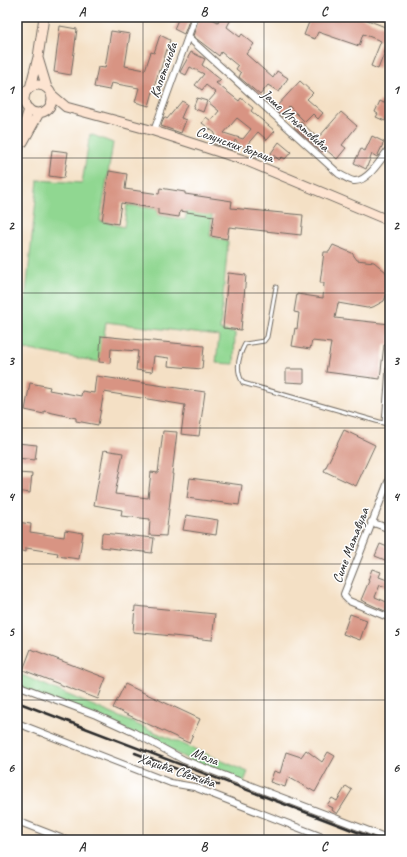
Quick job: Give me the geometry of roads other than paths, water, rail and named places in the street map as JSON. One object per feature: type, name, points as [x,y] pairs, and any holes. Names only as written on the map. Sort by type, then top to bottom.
[{"type":"street","points":[[17,160],[20,138],[28,107],[25,99],[25,91],[38,57],[44,17]]},
{"type":"street","name":"Капетанова","points":[[154,131],[195,17]]},
{"type":"street","points":[[384,17],[390,19]]},
{"type":"street","name":"Јаше Игњатовића","points":[[188,37],[339,174],[353,181],[362,179],[368,175],[390,147]]},
{"type":"street","points":[[19,150],[43,111],[52,103],[38,57]]},
{"type":"street","points":[[25,91],[38,85],[49,91]]},
{"type":"street","name":"Солунских бораца","points":[[49,91],[66,107]]},
{"type":"street","points":[[17,101],[28,107],[43,111]]},
{"type":"street","name":"Солунских бораца","points":[[43,111],[66,107],[154,131],[247,162],[390,221]]},
{"type":"street","name":"Симе Матавуља","points":[[390,477],[371,522],[344,594],[349,601],[390,618]]},
{"type":"street","points":[[371,522],[390,529]]},
{"type":"street","name":"Мала","points":[[17,685],[96,715],[132,732],[184,760],[390,838]]},
{"type":"street","name":"Хаџића Светића","points":[[17,723],[172,783],[194,787],[330,840]]},
{"type":"street","points":[[17,821],[66,840]]},
{"type":"lane","points":[[276,287],[267,337],[264,341],[245,344],[241,351],[238,368],[239,376],[243,383],[390,425]]},
{"type":"lane","points":[[384,423],[388,368]]},
{"type":"railway","points":[[17,702],[378,840]]},
{"type":"railway","points":[[135,753],[219,785]]}]
